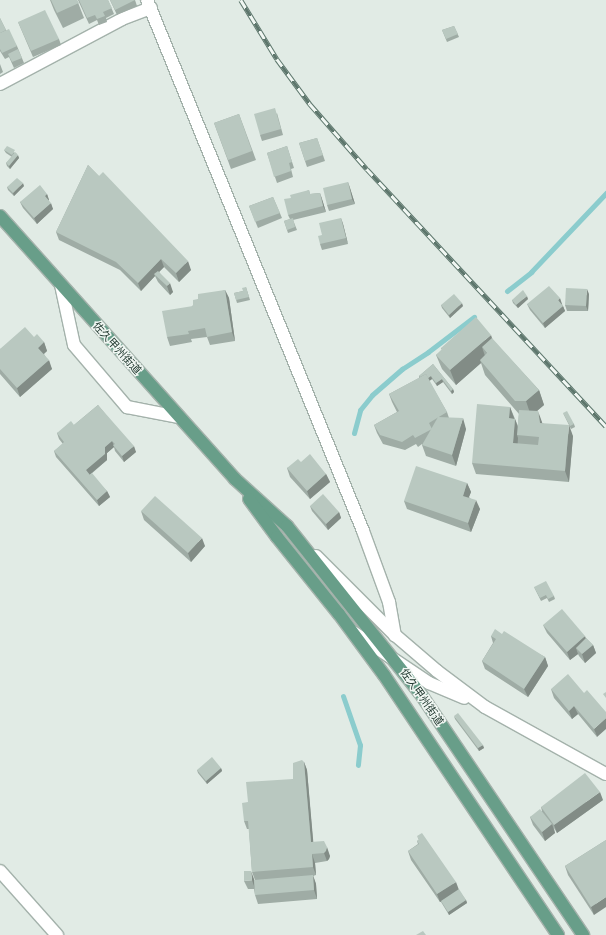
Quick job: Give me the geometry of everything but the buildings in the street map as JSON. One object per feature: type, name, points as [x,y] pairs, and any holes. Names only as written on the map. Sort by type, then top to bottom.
[{"type":"main road","name":"佐久甲州街道","points":[[0,216],[235,479],[287,526],[420,694],[583,935]]},
{"type":"main road","name":"佐久甲州街道","points":[[235,479],[277,537],[349,629],[388,682],[558,935]]},
{"type":"street","points":[[0,84],[149,4],[363,531],[389,602],[395,635]]},
{"type":"street","points":[[61,285],[74,345],[127,406],[179,417]]},
{"type":"street","points":[[287,526],[395,635],[437,672],[485,707]]},
{"type":"street","points":[[349,629],[396,662],[429,682],[485,707],[606,774]]},
{"type":"street","points":[[0,872],[58,935]]},
{"type":"waterway","points":[[507,291],[531,272],[606,193]]},
{"type":"waterway","points":[[354,433],[360,410],[372,395],[402,369],[428,352],[474,317]]},
{"type":"waterway","points":[[343,696],[360,745],[358,765]]},
{"type":"railway","points":[[241,0],[277,59],[310,104],[367,169],[606,426]]}]
